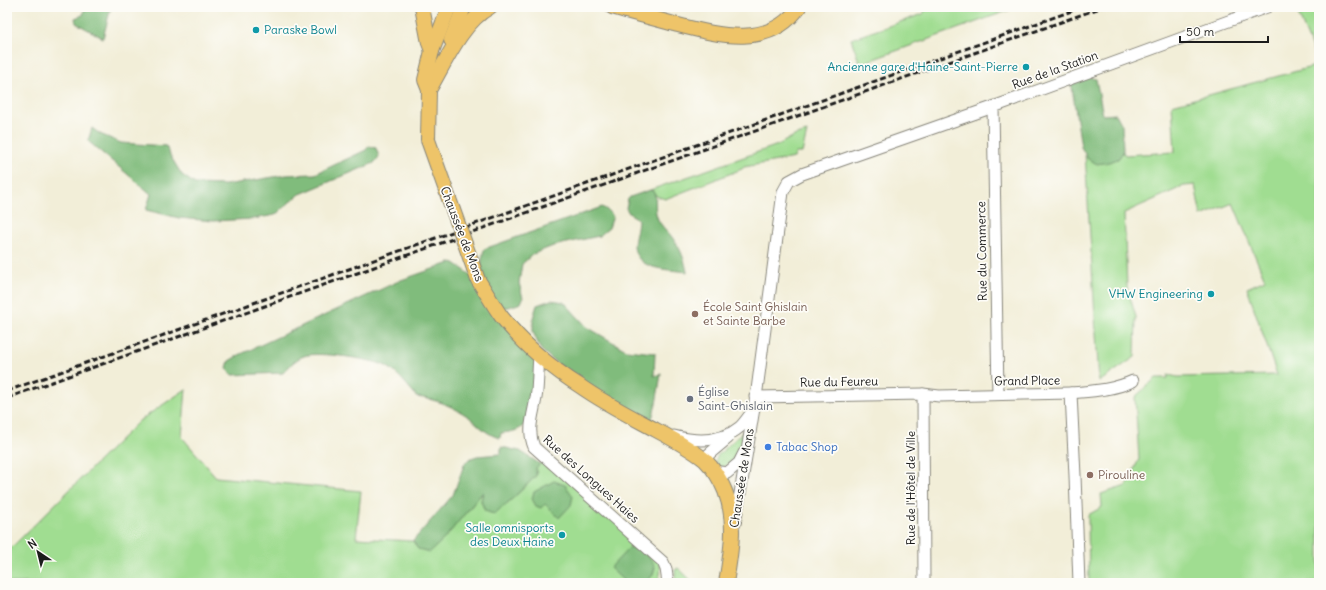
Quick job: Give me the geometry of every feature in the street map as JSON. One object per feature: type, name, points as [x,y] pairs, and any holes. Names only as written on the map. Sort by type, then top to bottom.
[{"type":"main road","name":"Chaussée de Mons","points":[[422,7],[429,43],[432,50]]},
{"type":"main road","name":"Chaussée de Mons","points":[[449,7],[432,50],[425,80],[429,90],[428,140],[478,280],[501,316],[516,334],[539,356],[598,398],[692,450],[709,466],[724,489],[731,508],[733,527],[732,545],[726,583]]},
{"type":"main road","name":"Chaussée de Mons","points":[[441,69],[450,41],[464,7]]},
{"type":"main road","name":"Chaussée de Mons","points":[[429,90],[466,27],[477,15],[490,7]]},
{"type":"main road","points":[[612,7],[714,34],[740,36],[761,33],[777,27],[795,13],[799,7]]},
{"type":"street","name":"Rue de la Station","points":[[850,157],[993,107],[1267,7]]},
{"type":"street","name":"Rue du Commerce","points":[[993,107],[998,394]]},
{"type":"street","name":"Chaussée de Mons","points":[[732,545],[753,412],[783,192],[789,181],[796,176],[850,157]]},
{"type":"street","name":"Rue des Longues Haies","points":[[539,356],[537,392],[530,430],[530,439],[534,447],[663,562],[666,569],[668,583]]},
{"type":"street","points":[[1071,393],[1100,391],[1133,381]]},
{"type":"street","name":"Grand Place","points":[[923,394],[939,396],[1071,393],[1079,583]]},
{"type":"street","name":"Rue du Feureu","points":[[755,397],[923,394]]},
{"type":"street","name":"Rue de l'Hôtel de Ville","points":[[923,394],[924,583]]},
{"type":"street","name":"Chaussée de Mons","points":[[709,466],[709,454],[753,412]]},
{"type":"street","name":"Chaussée de Mons","points":[[663,433],[690,440],[710,441],[730,433],[740,426]]},
{"type":"street","points":[[709,466],[727,473],[739,463],[747,447]]},
{"type":"green space","points":[[85,7],[111,7],[103,38],[76,23],[75,18],[83,15]]},
{"type":"green space","points":[[927,7],[959,7],[973,10],[975,7],[1018,7],[860,64],[851,39],[923,14]]},
{"type":"green space","points":[[1300,7],[1319,7],[1319,65],[1296,9]]},
{"type":"green space","points":[[1319,65],[1319,583],[1089,583],[1088,515],[1102,507],[1101,494],[1126,486],[1139,459],[1135,397],[1156,378],[1168,378],[1168,375],[1178,377],[1277,375],[1247,288],[1265,280],[1233,203],[1201,216],[1195,185],[1184,186],[1124,213],[1127,287],[1136,317],[1135,357],[1099,382],[1085,154],[1088,159],[1118,159],[1123,152],[1125,155],[1175,152],[1172,105]]},
{"type":"green space","points":[[1089,77],[1096,79],[1103,115],[1116,114],[1122,125],[1123,152],[1118,159],[1097,164],[1088,159],[1081,147],[1071,85]]},
{"type":"green space","points":[[92,128],[100,134],[121,143],[166,146],[182,175],[195,184],[225,185],[286,175],[315,174],[366,150],[369,146],[376,148],[379,157],[374,163],[298,195],[275,215],[253,219],[213,221],[179,218],[146,210],[151,194],[88,141]]},
{"type":"green space","points":[[807,132],[802,153],[796,153],[794,158],[744,167],[665,199],[656,196],[654,192],[650,190],[778,145],[794,136]]},
{"type":"green space","points":[[650,190],[654,192],[655,195],[658,220],[679,247],[687,272],[654,267],[640,260],[636,254],[634,246],[638,219],[629,213],[626,208],[630,197]]},
{"type":"green space","points":[[602,207],[613,216],[609,228],[599,236],[553,246],[533,254],[522,264],[519,283],[523,298],[521,303],[496,309],[539,356],[527,421],[519,429],[501,433],[500,438],[487,432],[469,417],[450,406],[430,399],[416,397],[394,371],[379,363],[345,356],[320,354],[304,356],[298,359],[283,373],[232,375],[227,368],[229,361],[239,355],[401,280],[453,262],[478,280],[484,249]]},
{"type":"green space","points":[[551,300],[564,302],[587,327],[626,350],[655,353],[654,376],[661,374],[656,404],[650,426],[598,398],[541,350],[533,332],[533,318],[537,305]]},
{"type":"green space","points":[[186,389],[182,437],[216,477],[361,491],[356,538],[413,541],[418,549],[444,539],[484,491],[481,501],[485,511],[494,514],[536,476],[536,468],[546,458],[659,559],[661,569],[660,575],[656,583],[7,583],[7,549],[9,550],[139,421]]},
{"type":"green space","points":[[744,431],[742,445],[738,453],[730,462],[721,468],[715,461],[718,455]]},
{"type":"green space","points":[[501,447],[520,451],[540,464],[536,468],[536,476],[494,514],[485,511],[481,501],[483,492],[444,539],[430,552],[418,549],[413,541],[453,495],[464,465],[469,459],[477,456],[501,454]]},
{"type":"green space","points":[[554,481],[565,485],[573,496],[571,505],[559,518],[545,504],[541,508],[536,506],[532,499],[534,492]]},
{"type":"green space","points":[[629,548],[639,548],[652,561],[655,567],[653,574],[647,583],[621,583],[623,580],[610,568]]},
{"type":"green space","points":[[678,568],[694,583],[675,583],[675,570]]},
{"type":"railway","points":[[7,391],[1083,7]]},
{"type":"railway","points":[[7,398],[1103,7]]},
{"type":"place","name":"Paraske Bowl","points":[[256,30]]},
{"type":"place","name":"Ancienne gare d'Haine-Saint-Pierre","points":[[1026,67]]},
{"type":"place","name":"VHW Engineering","points":[[1211,294]]},
{"type":"place","name":"École Saint Ghislain et Sainte Barbe","points":[[695,314]]},
{"type":"place","name":"Église Saint-Ghislain","points":[[690,399]]},
{"type":"place","name":"Tabac Shop","points":[[768,447]]},
{"type":"place","name":"Pirouline","points":[[1090,475]]},
{"type":"place","name":"Salle omnisports des Deux Haine","points":[[562,535]]}]
